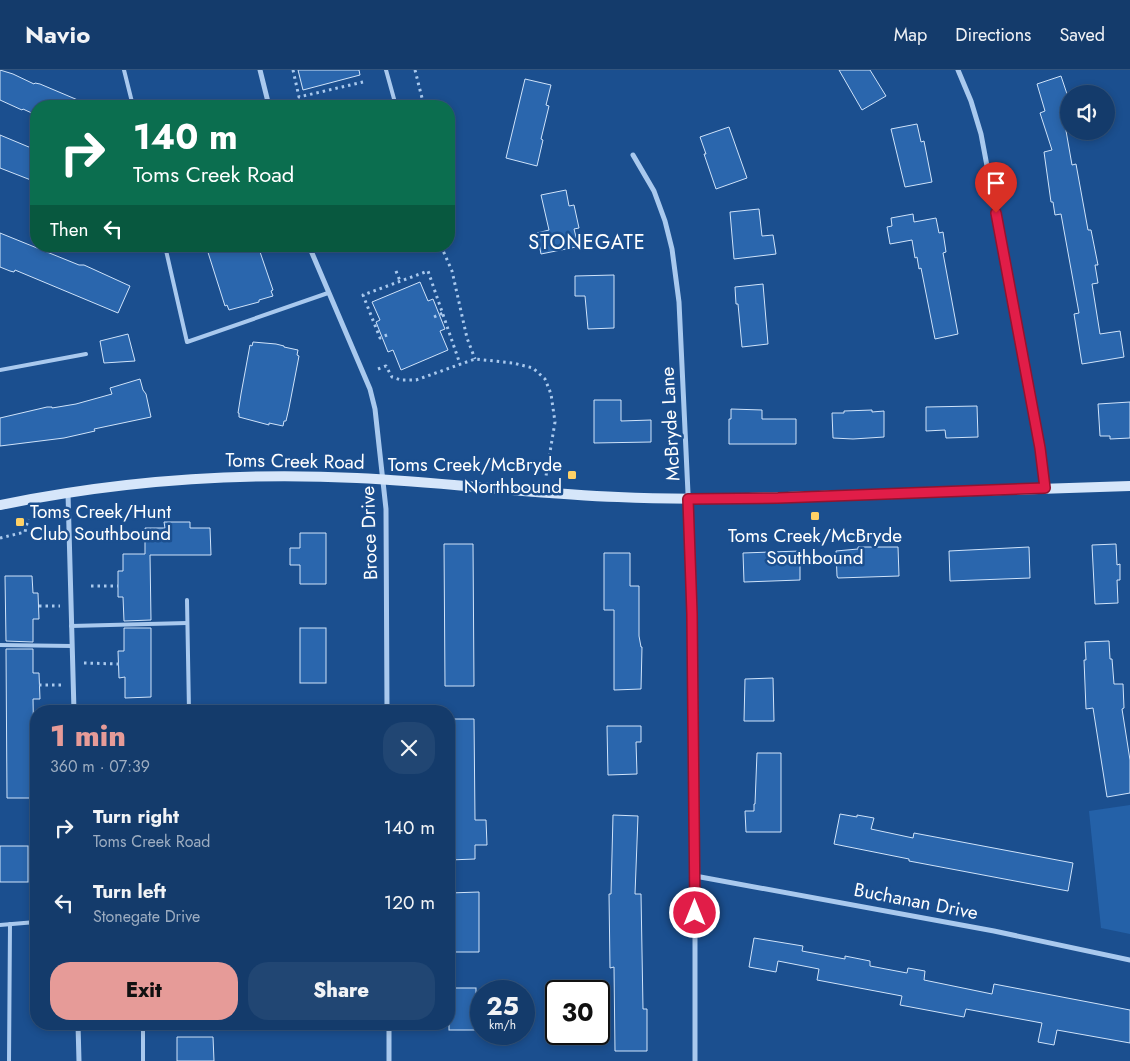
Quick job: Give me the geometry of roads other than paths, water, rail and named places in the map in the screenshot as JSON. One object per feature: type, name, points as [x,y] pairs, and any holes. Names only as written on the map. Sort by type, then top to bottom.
[{"type":"main road","name":"Toms Creek Road","points":[[0,505],[68,492],[134,484],[222,477],[296,476],[382,480],[615,497],[688,499],[778,498],[1130,486]]},
{"type":"street","points":[[260,70],[268,100]]},
{"type":"street","points":[[958,70],[972,101],[981,134],[1040,448],[1045,488]]},
{"type":"street","name":"McBryde Lane","points":[[633,155],[654,191],[666,222],[679,302],[692,597],[695,1061]]},
{"type":"street","name":"Broce Drive","points":[[311,252],[370,389],[376,416],[386,509],[387,705]]},
{"type":"street","points":[[68,492],[74,705]]},
{"type":"street","name":"Buchanan Drive","points":[[695,876],[994,931],[1130,960]]},
{"type":"street","points":[[78,1030],[79,1061]]},
{"type":"street","points":[[389,1030],[390,1061]]},
{"type":"lane","points":[[124,70],[132,100]]},
{"type":"lane","points":[[386,70],[394,100]]},
{"type":"lane","points":[[166,252],[187,342],[328,294]]},
{"type":"lane","points":[[0,370],[86,354]]},
{"type":"lane","points":[[187,600],[189,705]]},
{"type":"lane","points":[[72,626],[187,623]]},
{"type":"lane","points":[[0,645],[72,646]]},
{"type":"lane","points":[[0,925],[30,922]]},
{"type":"lane","points":[[9,1061],[10,924]]},
{"type":"lane","points":[[143,1030],[143,1061]]},
{"type":"place","name":"Toms Creek/McBryde Northbound","points":[[572,475]]},
{"type":"place","name":"Toms Creek/McBryde Southbound","points":[[815,516]]},
{"type":"place","name":"Toms Creek/Hunt Club Southbound","points":[[20,522]]},
{"type":"district","name":"STONEGATE","points":[[587,242]]}]
